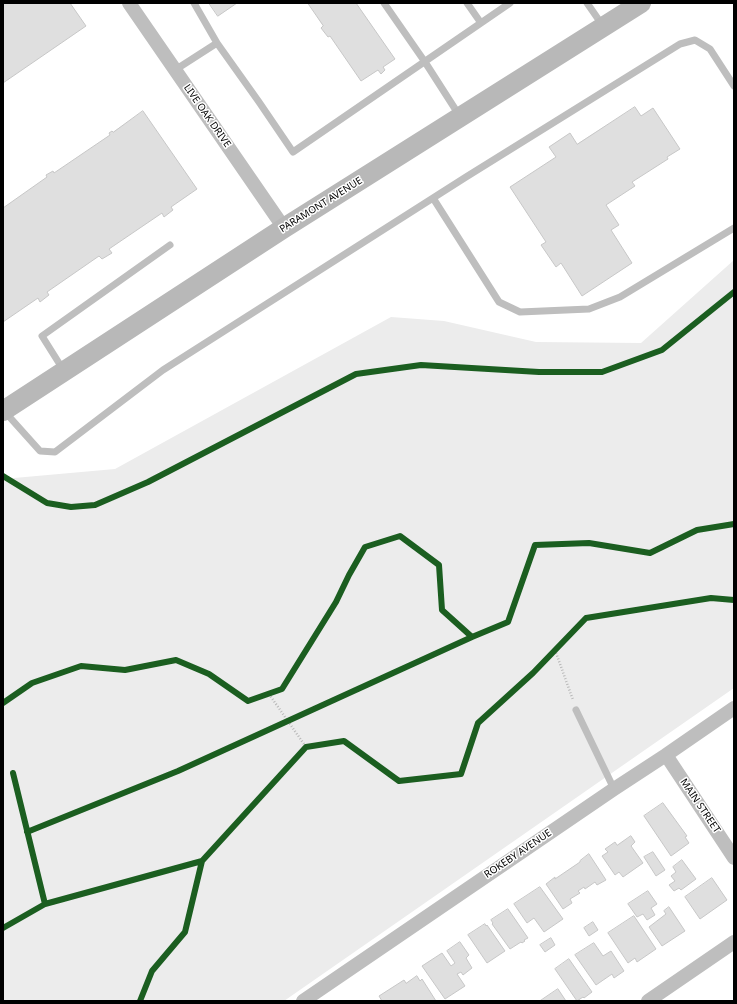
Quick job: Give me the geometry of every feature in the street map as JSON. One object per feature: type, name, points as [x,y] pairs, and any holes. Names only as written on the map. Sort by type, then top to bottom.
[{"type":"street","name":"LIVE OAK DRIVE","points":[[129,3],[284,228]]},
{"type":"street","name":"PARAMONT AVENUE","points":[[4,410],[284,228],[642,3]]},
{"type":"street","name":"ROKEBY AVENUE","points":[[303,1001],[734,708]]},
{"type":"street","name":"MAIN STREET","points":[[666,755],[734,858]]},
{"type":"street","points":[[648,1001],[734,942]]},
{"type":"lane","points":[[194,3],[217,43],[293,152],[510,3]]},
{"type":"lane","points":[[384,3],[425,62],[460,117]]},
{"type":"lane","points":[[467,3],[481,23]]},
{"type":"lane","points":[[587,3],[603,27]]},
{"type":"lane","points":[[4,410],[40,451],[55,452],[163,370],[433,198],[680,44],[695,40],[710,49],[734,86]]},
{"type":"lane","points":[[175,70],[217,43]]},
{"type":"lane","points":[[433,198],[499,302],[520,312],[589,309],[620,297],[734,228]]},
{"type":"lane","points":[[64,371],[42,336],[170,245]]},
{"type":"lane","points":[[576,710],[614,789]]},
{"type":"path","points":[[560,644],[553,652],[576,710]]},
{"type":"path","points":[[262,696],[276,692]]},
{"type":"path","points":[[269,694],[306,747]]},
{"type":"path","points":[[281,724],[295,718]]},
{"type":"path","points":[[301,752],[306,747],[314,746]]},
{"type":"shaded area","points":[[734,260],[734,688],[284,1001],[3,1001],[3,479],[115,469],[391,317],[444,321],[536,342],[641,343]]},
{"type":"building","points":[[3,3],[70,3],[86,26],[3,83]]},
{"type":"building","points":[[209,3],[237,3],[218,16]]},
{"type":"building","points":[[308,3],[356,3],[395,59],[383,67],[385,70],[381,74],[378,70],[361,81],[330,36],[328,37],[321,28],[323,26]]},
{"type":"building","points":[[635,107],[641,116],[653,108],[680,149],[667,157],[668,159],[632,182],[635,186],[606,205],[619,225],[611,230],[632,263],[582,296],[561,263],[556,267],[541,245],[546,242],[510,187],[556,157],[549,147],[570,133],[577,144]]},
{"type":"building","points":[[143,111],[197,189],[171,207],[173,210],[164,217],[162,213],[109,249],[112,253],[102,259],[99,256],[47,292],[49,295],[40,302],[38,298],[3,322],[3,208],[47,177],[46,175],[53,171],[54,173],[110,135],[109,133],[112,131],[113,132]]},
{"type":"building","points":[[663,803],[687,836],[685,837],[689,843],[671,856],[644,816]]},
{"type":"building","points":[[631,836],[635,842],[631,846],[643,863],[623,877],[619,872],[615,875],[602,856],[608,852],[605,849],[615,842],[617,845]]},
{"type":"building","points":[[653,852],[665,870],[656,876],[644,857]]},
{"type":"building","points":[[589,854],[606,880],[597,885],[595,882],[585,889],[584,887],[578,891],[580,893],[570,899],[572,903],[563,909],[546,884],[580,862]]},
{"type":"building","points":[[682,860],[696,879],[681,890],[679,888],[674,891],[669,885],[675,881],[671,876],[676,872],[673,867]]},
{"type":"building","points":[[712,878],[727,900],[700,919],[685,897]]},
{"type":"building","points":[[540,887],[563,919],[544,932],[534,918],[527,923],[514,904]]},
{"type":"building","points":[[648,891],[657,904],[651,908],[655,915],[647,920],[643,914],[637,917],[628,904]]},
{"type":"building","points":[[669,907],[685,931],[662,946],[649,927],[666,914],[664,911]]},
{"type":"building","points":[[508,909],[528,938],[510,949],[492,924],[493,923],[491,920]]},
{"type":"building","points":[[634,916],[656,949],[637,962],[635,958],[628,963],[608,933]]},
{"type":"building","points":[[593,922],[598,930],[589,936],[584,928]]},
{"type":"building","points":[[485,924],[505,951],[487,963],[468,935]]},
{"type":"building","points":[[551,938],[555,945],[545,952],[540,945]]},
{"type":"building","points":[[460,942],[469,955],[466,958],[472,968],[463,975],[461,972],[457,974],[465,986],[445,999],[422,966],[442,953],[451,966],[455,963],[447,951]]},
{"type":"building","points":[[594,943],[603,956],[611,951],[624,971],[614,978],[612,974],[596,985],[575,955]]},
{"type":"building","points":[[569,959],[592,992],[577,1001],[555,969]]},
{"type":"building","points":[[417,976],[420,981],[422,979],[436,1001],[382,1001],[379,996],[404,980],[406,983]]},
{"type":"building","points":[[558,989],[566,1001],[540,1001]]},
{"type":"cycle path","points":[[3,476],[47,503],[71,507],[95,505],[148,482],[356,374],[421,365],[539,372],[602,372],[662,350],[734,292]]},
{"type":"cycle path","points":[[3,703],[32,683],[81,666],[125,670],[176,660],[209,674],[248,701],[282,689],[336,602],[365,547],[400,536],[439,565],[442,610],[472,637],[508,622],[535,545],[589,543],[650,553],[697,530],[734,524]]},
{"type":"cycle path","points":[[140,1001],[152,971],[185,932],[202,861],[306,747],[344,741],[399,781],[461,774],[478,723],[533,673],[586,618],[711,598],[734,600]]},
{"type":"cycle path","points":[[27,832],[178,771],[472,637]]},
{"type":"cycle path","points":[[13,773],[45,904]]},
{"type":"cycle path","points":[[3,928],[45,904],[202,861]]}]
